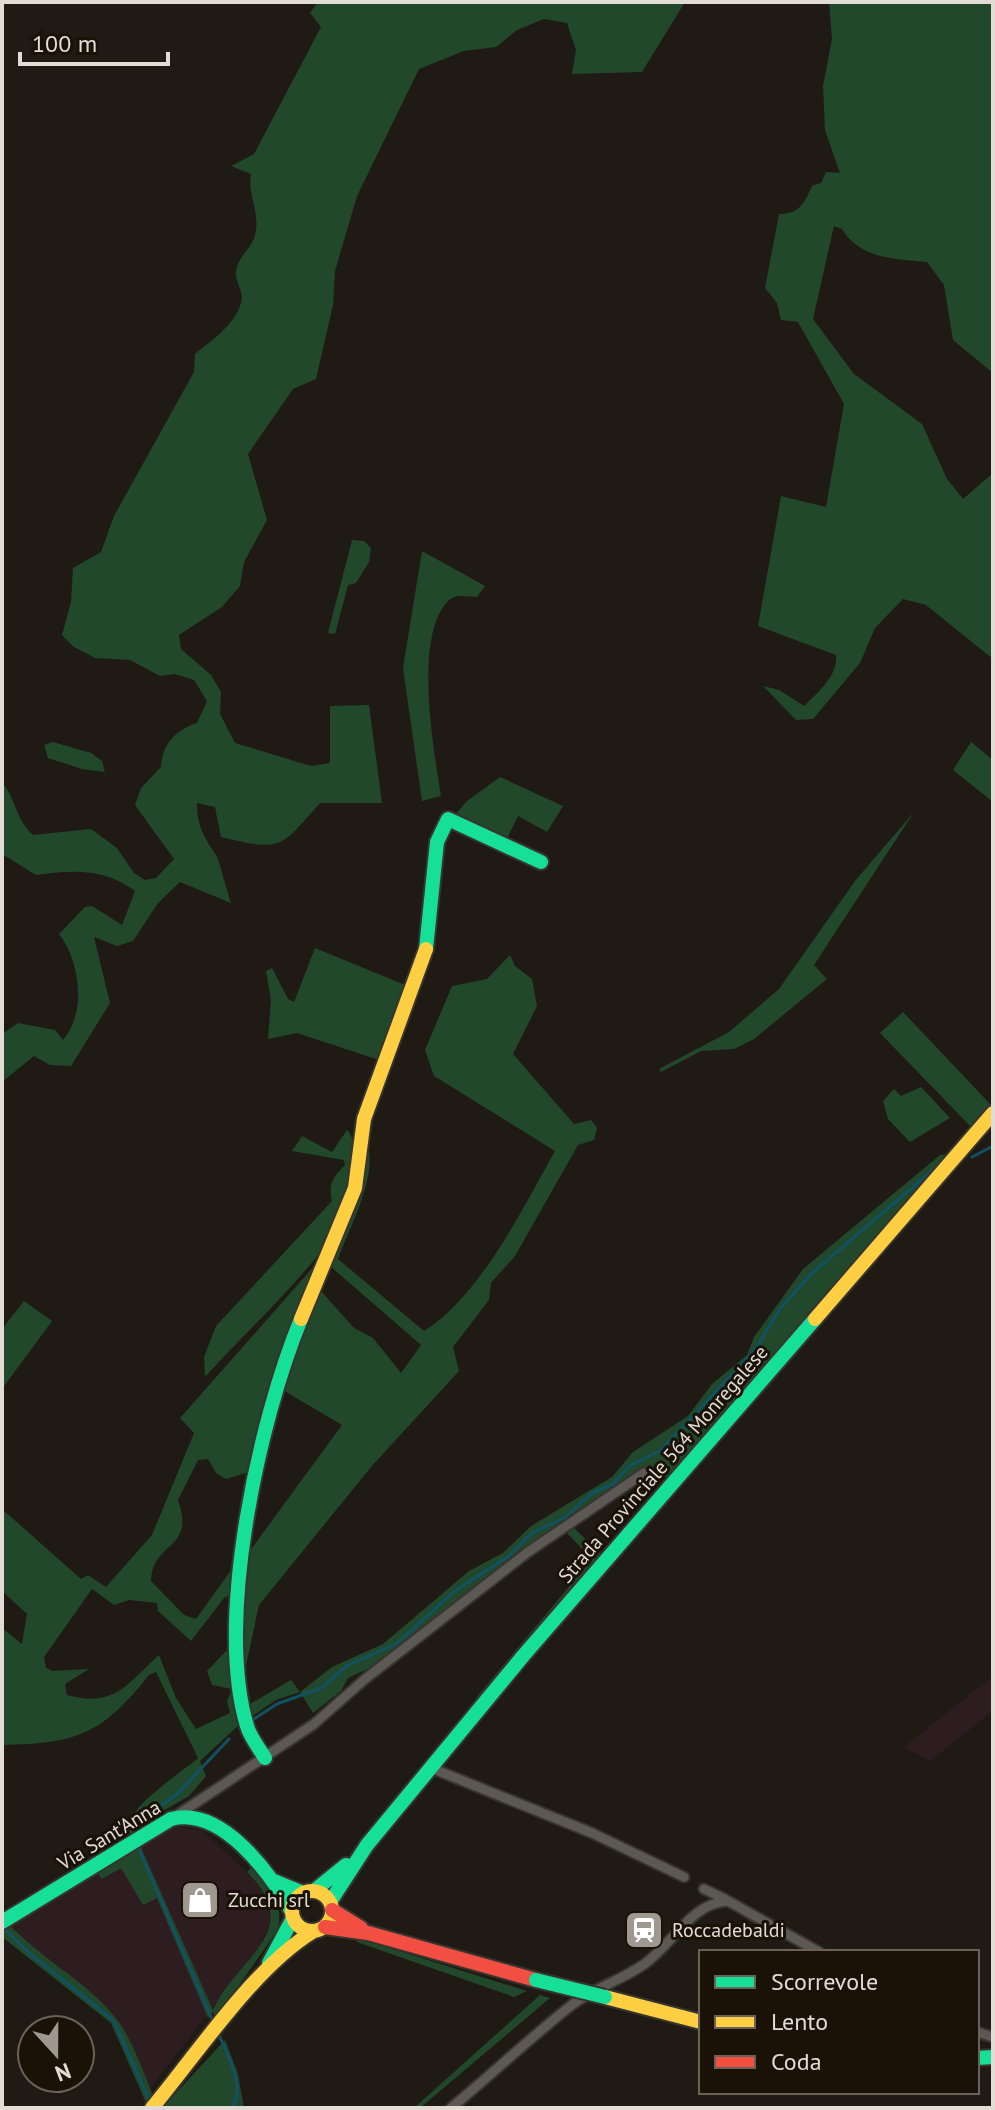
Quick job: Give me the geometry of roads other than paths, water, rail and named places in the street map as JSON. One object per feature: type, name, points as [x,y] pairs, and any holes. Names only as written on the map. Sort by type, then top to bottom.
[{"type":"street","points":[[265,1758],[247,1729],[236,1670],[237,1608],[250,1497],[282,1365],[355,1188],[364,1119],[429,942],[437,842],[448,819],[541,862]]},
{"type":"street","name":"Strada Provinciale 564 Monregalese","points":[[154,2106],[259,1979],[299,1940],[319,1929],[367,1845],[993,1113]]},
{"type":"street","points":[[171,1819],[314,1724],[365,1679],[528,1552],[644,1473]]},
{"type":"street","points":[[431,1768],[592,1833],[684,1877]]},
{"type":"street","name":"Via Sant'Anna","points":[[5,1920],[171,1819],[196,1816],[210,1822],[271,1878],[293,1915]]},
{"type":"street","name":"Strada Provinciale 564 Monregalese","points":[[259,1979],[293,1915],[295,1901],[367,1845]]},
{"type":"street","name":"Via Sant'Anna","points":[[271,1878],[308,1892]]},
{"type":"street","points":[[704,1889],[815,1950]]},
{"type":"street","points":[[308,1892],[368,1933]]},
{"type":"street","points":[[451,2108],[574,2003],[606,1982],[641,1967],[661,1951],[699,1909],[714,1902],[728,1901]]},
{"type":"street","points":[[293,1915],[301,1928],[368,1933],[699,2021]]},
{"type":"waterway","points":[[972,1157],[993,1146]]},
{"type":"waterway","points":[[251,1721],[277,1704],[321,1688],[348,1665],[396,1644],[456,1590],[509,1556],[532,1533],[564,1518],[592,1493],[613,1484],[629,1466],[660,1451],[755,1350],[779,1310],[811,1274],[941,1163]]},
{"type":"waterway","points":[[134,1837],[139,1821],[177,1794],[229,1739]]},
{"type":"waterway","points":[[137,1844],[214,2024]]},
{"type":"waterway","points":[[2,1926],[29,1953],[114,2021],[150,2102]]},
{"type":"waterway","points":[[219,2035],[236,2081],[236,2100],[232,2108]]},
{"type":"place","name":"Zucchi srl","points":[[200,1900]]},
{"type":"place","name":"Roccadebaldi","points":[[644,1930]]}]
